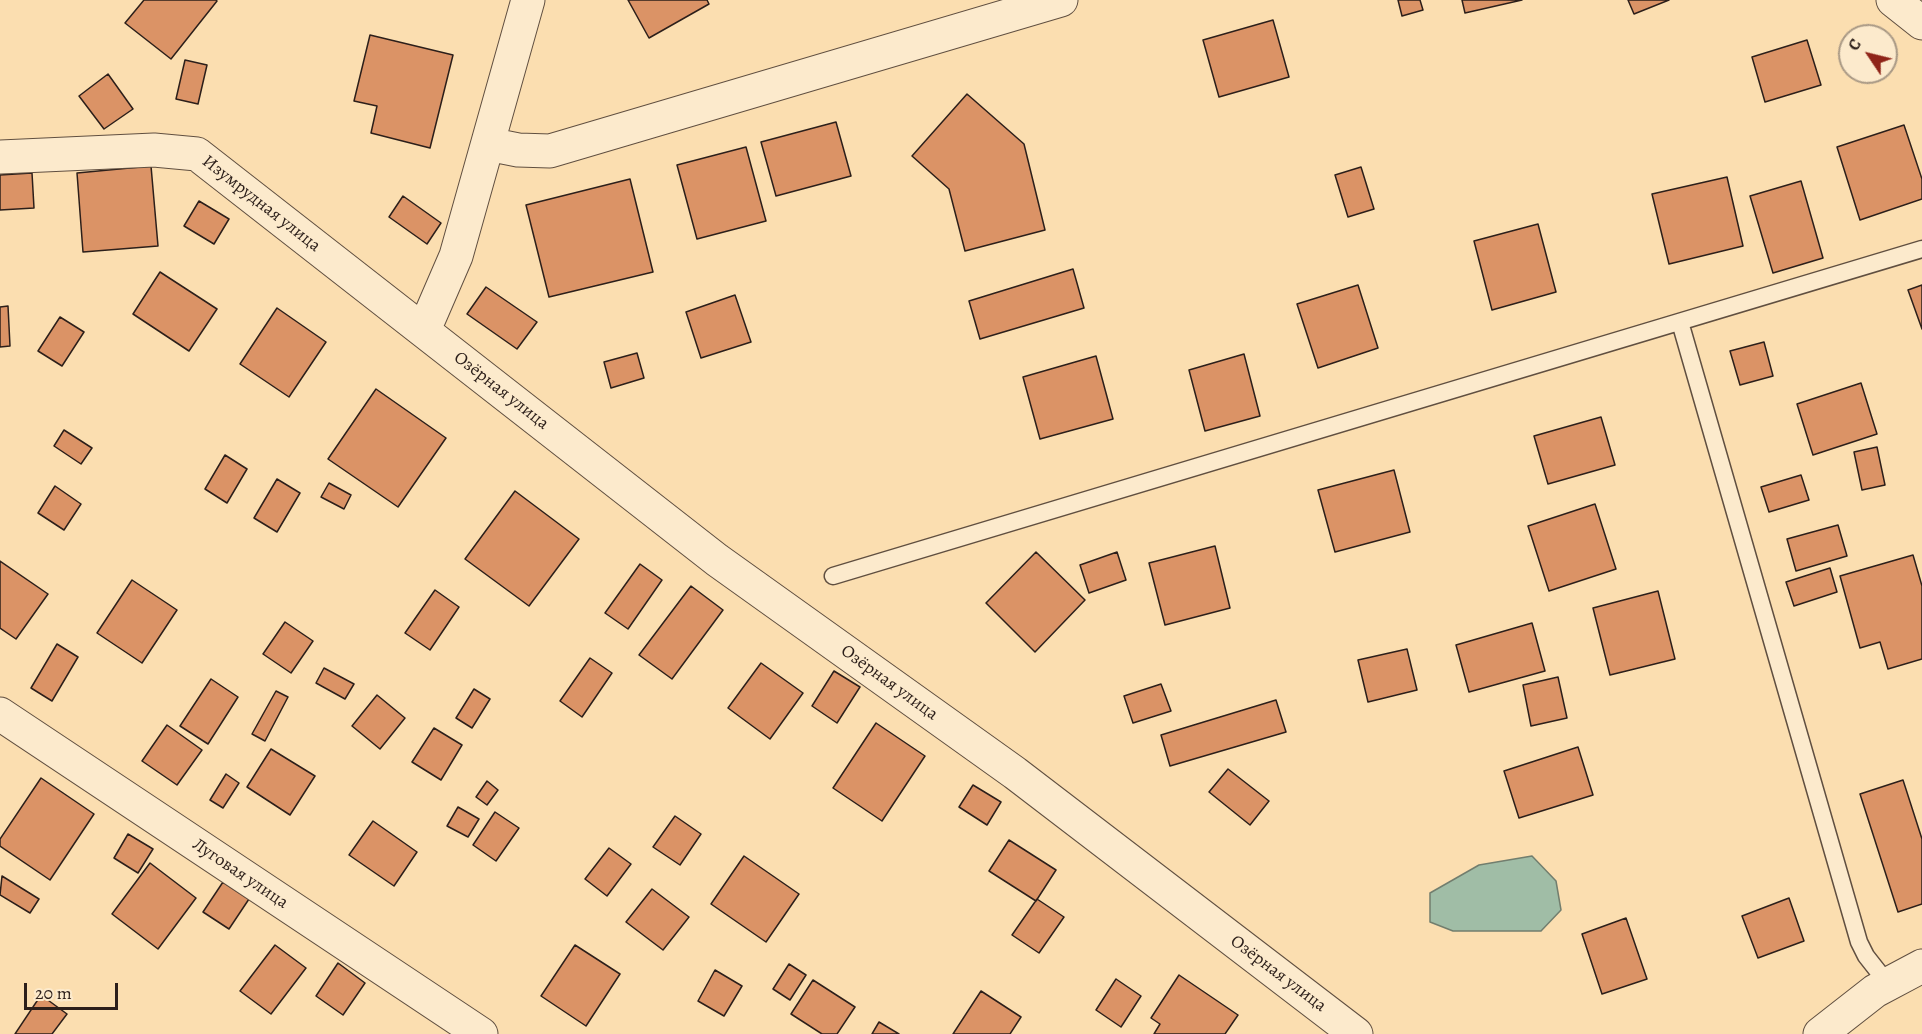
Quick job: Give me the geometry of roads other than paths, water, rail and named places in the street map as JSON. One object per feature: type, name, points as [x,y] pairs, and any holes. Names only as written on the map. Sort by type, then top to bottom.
[{"type":"street","points":[[424,330],[456,256],[528,0]]},
{"type":"street","points":[[488,144],[518,150],[550,151],[1061,0]]},
{"type":"street","points":[[1893,0],[1922,23]]},
{"type":"street","name":"Изумрудная улица","points":[[0,157],[154,150],[197,154],[424,330]]},
{"type":"street","name":"Озёрная улица","points":[[424,330],[717,560],[1015,773],[1356,1034]]},
{"type":"street","name":"Луговая улица","points":[[0,714],[481,1034]]},
{"type":"street","points":[[1820,1034],[1888,984],[1922,966]]},
{"type":"lane","points":[[833,576],[1922,249]]},
{"type":"lane","points":[[1680,322],[1859,942],[1866,956],[1888,984]]}]
